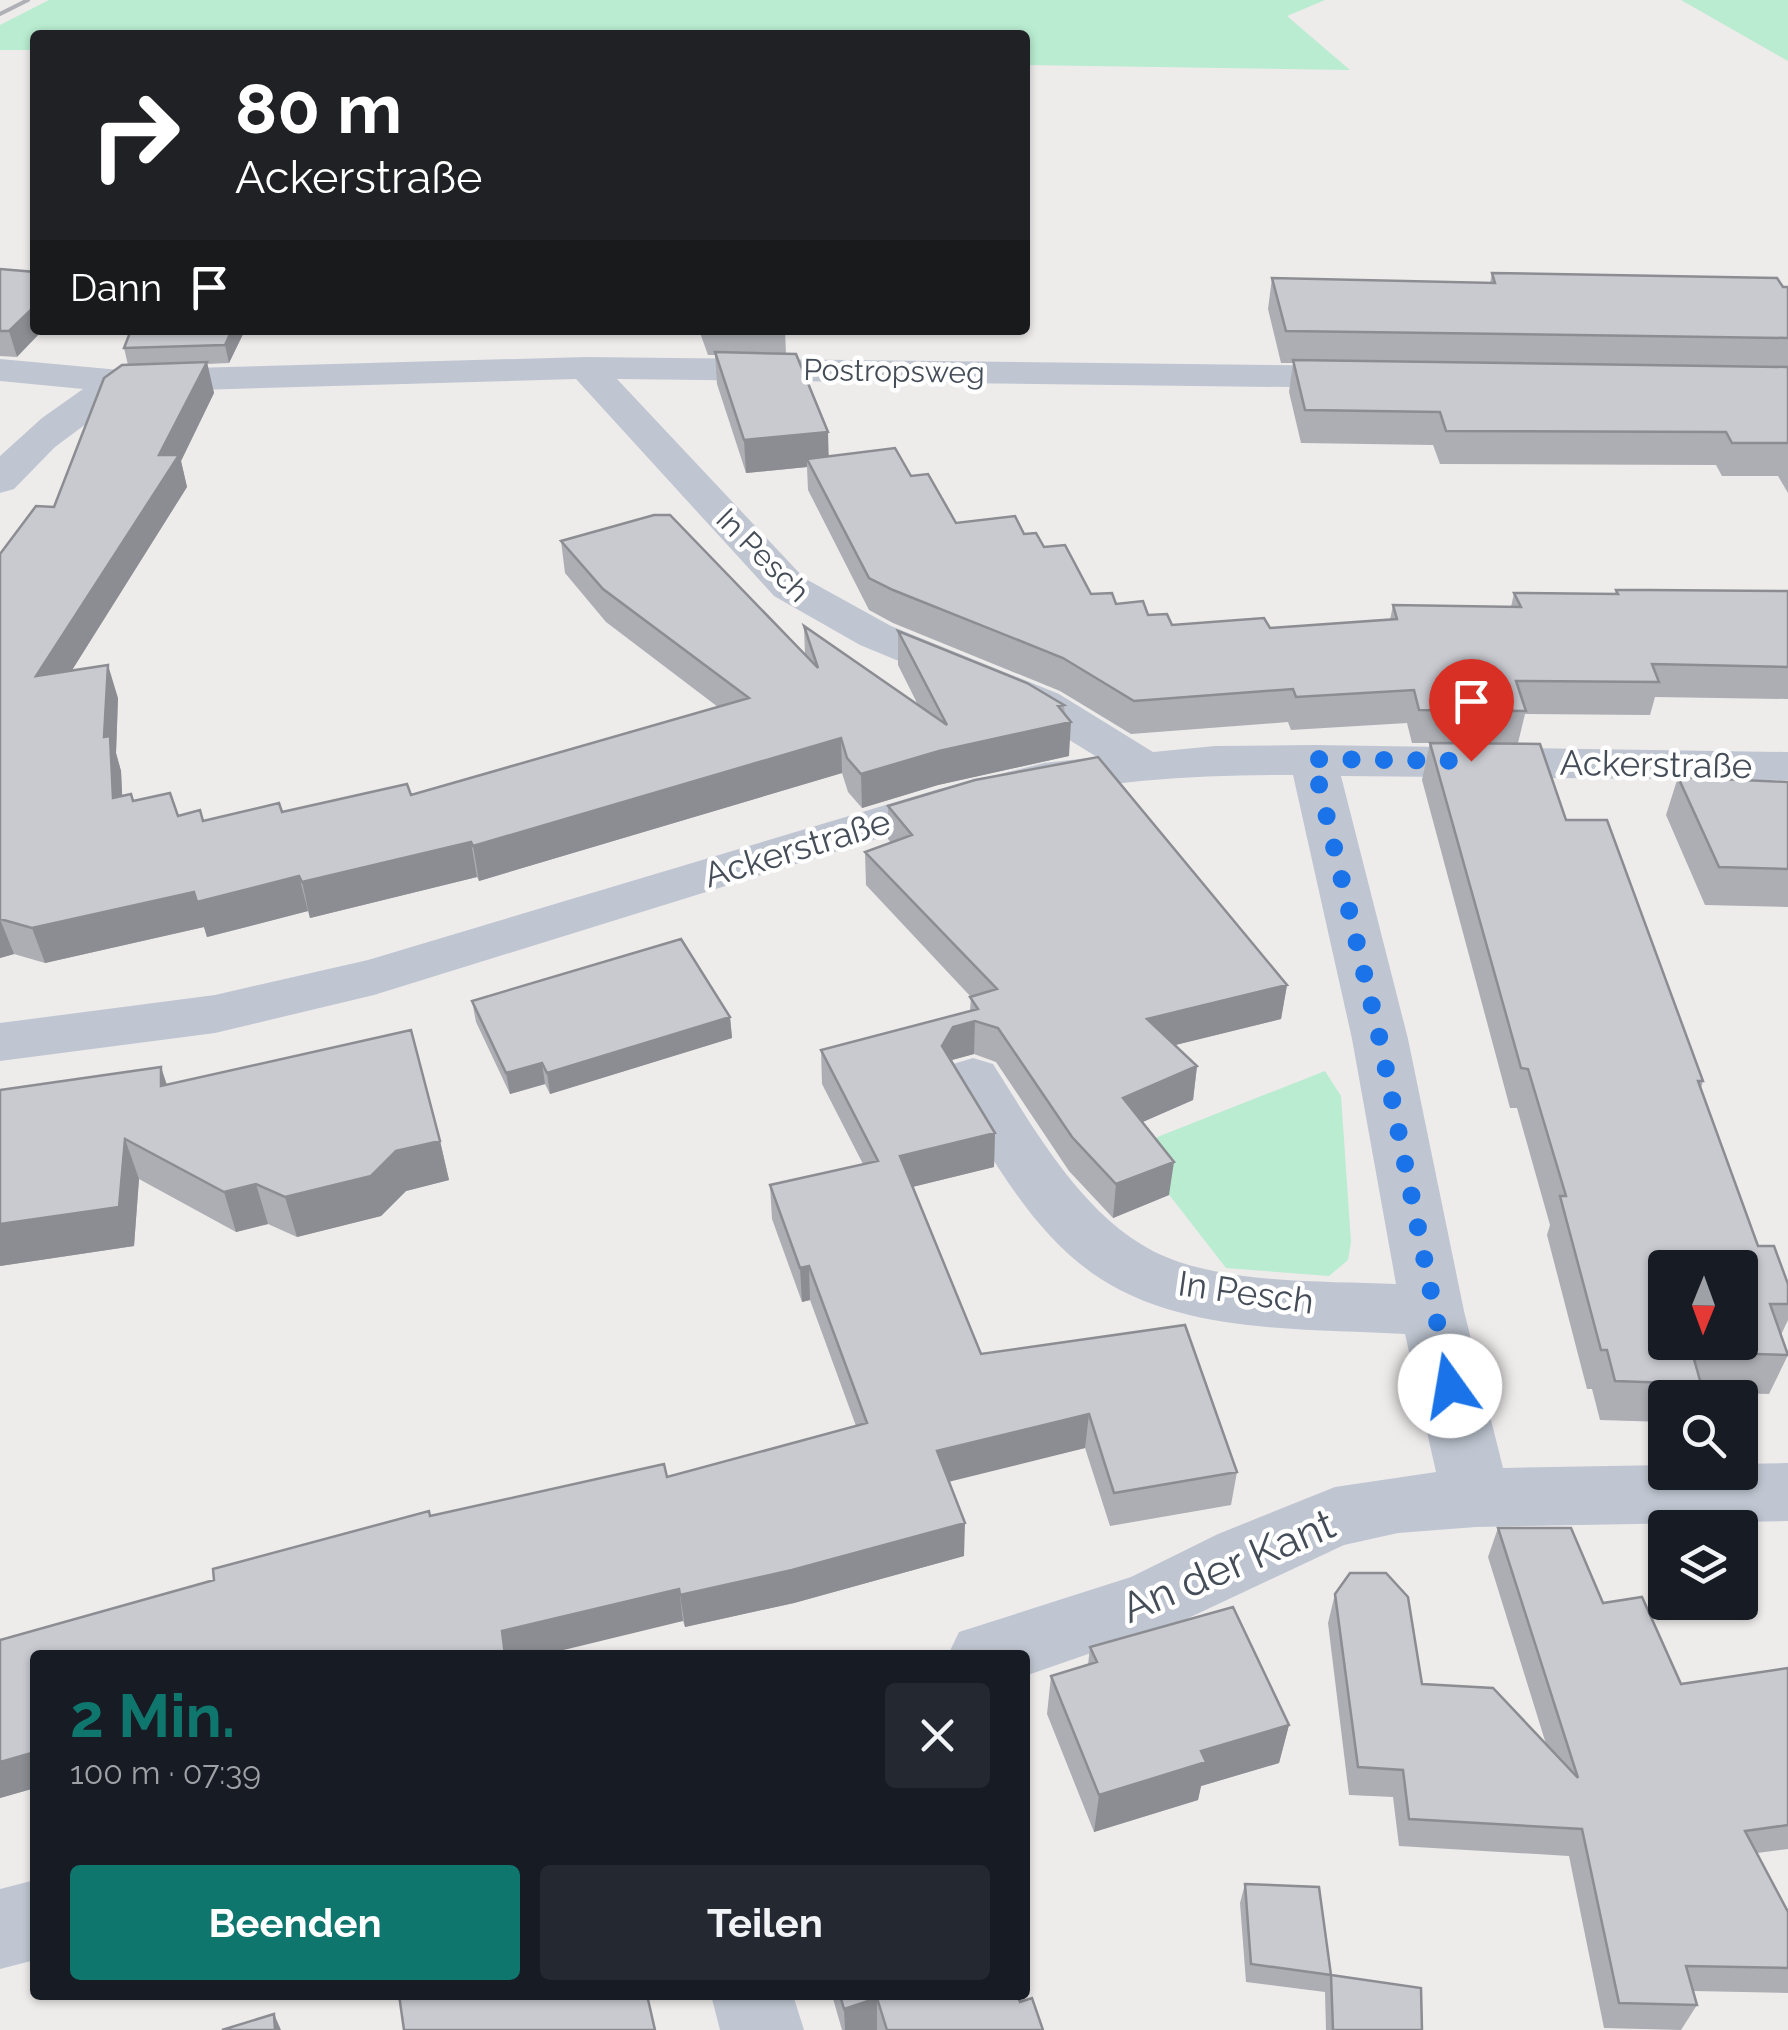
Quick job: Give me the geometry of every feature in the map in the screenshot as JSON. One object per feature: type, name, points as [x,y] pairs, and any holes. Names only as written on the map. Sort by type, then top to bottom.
[{"type":"street","name":"Postropsweg","points":[[0,370],[120,381],[586,368],[1402,378]]},
{"type":"street","name":"In Pesch","points":[[586,368],[789,587],[805,599],[864,632],[1031,698],[1141,766]]},
{"type":"street","points":[[0,480],[24,451],[51,428],[120,381]]},
{"type":"street","points":[[1313,759],[1380,1040],[1432,1312],[1476,1498]]},
{"type":"street","name":"Ackerstraße","points":[[0,1042],[215,1014],[374,977],[956,799],[1044,777],[1141,766],[1313,759],[1788,766]]},
{"type":"street","name":"In Pesch","points":[[973,1078],[1030,1168],[1099,1244],[1139,1272],[1186,1289],[1432,1312]]},
{"type":"street","name":"An der Kant","points":[[1002,1650],[1082,1628],[1155,1600],[1335,1517],[1398,1504],[1476,1498],[1788,1492]]},
{"type":"street","points":[[0,1929],[30,1921]]},
{"type":"street","points":[[753,2000],[762,2030]]},
{"type":"green space","points":[[49,0],[1325,0],[1287,16],[1350,70],[1030,65],[1030,30],[30,30],[30,50],[0,50],[0,25]]},
{"type":"green space","points":[[1681,0],[1788,0],[1788,61]]},
{"type":"green space","points":[[1325,1071],[1341,1096],[1351,1242],[1348,1260],[1329,1276],[1226,1268],[1132,1147]]},
{"type":"building","points":[[0,269],[30,272],[30,311],[9,331],[0,331]]},
{"type":"building","points":[[1492,273],[1777,278],[1783,287],[1788,287],[1788,338],[1286,331],[1272,278],[1495,283]]},
{"type":"building","points":[[129,335],[230,335],[225,345],[124,348]]},
{"type":"building","points":[[715,352],[796,354],[828,432],[744,440]]},
{"type":"building","points":[[1293,360],[1788,367],[1788,443],[1732,443],[1726,432],[1446,431],[1440,412],[1305,410]]},
{"type":"building","points":[[207,362],[159,455],[179,455],[36,676],[108,665],[104,737],[110,736],[113,798],[131,794],[133,801],[170,793],[178,816],[200,810],[203,821],[279,803],[282,812],[407,784],[411,795],[749,698],[603,589],[561,541],[654,515],[670,515],[818,668],[804,626],[947,725],[898,631],[1027,683],[1064,705],[1058,706],[1071,722],[939,751],[861,774],[847,758],[841,738],[473,846],[471,842],[302,882],[299,876],[197,902],[194,892],[32,928],[0,919],[0,554],[36,506],[54,507],[104,378],[122,365]]},
{"type":"building","points":[[895,448],[911,476],[928,474],[956,523],[1015,516],[1024,534],[1036,533],[1044,547],[1065,545],[1091,594],[1112,593],[1116,604],[1143,601],[1148,615],[1167,614],[1172,625],[1264,618],[1270,628],[1397,619],[1393,605],[1521,607],[1514,593],[1788,591],[1788,667],[1652,664],[1659,682],[1516,681],[1526,711],[1419,710],[1414,690],[1296,697],[1293,689],[1134,701],[1063,658],[869,578],[807,459]]},
{"type":"building","points":[[1430,743],[1540,744],[1566,820],[1607,820],[1703,1081],[1698,1081],[1758,1246],[1774,1246],[1788,1284],[1788,1304],[1770,1304],[1788,1355],[1758,1354],[1758,1250],[1648,1250],[1648,1360],[1694,1360],[1700,1380],[1615,1381],[1607,1350],[1601,1350],[1560,1196],[1566,1196],[1528,1069],[1521,1068]]},
{"type":"building","points":[[1098,757],[1287,985],[1147,1019],[1197,1066],[1123,1098],[1174,1162],[1116,1184],[1072,1137],[998,1028],[975,1021],[953,1027],[942,1046],[995,1133],[900,1156],[981,1354],[1185,1325],[1237,1472],[1114,1493],[1089,1414],[937,1451],[965,1523],[792,1570],[680,1595],[679,1589],[502,1631],[504,1650],[30,1650],[30,1753],[0,1762],[0,1640],[214,1580],[213,1569],[429,1511],[430,1516],[664,1464],[667,1477],[867,1423],[809,1266],[800,1268],[770,1185],[878,1161],[821,1050],[978,1009],[970,997],[997,989],[865,852],[912,835],[888,806],[975,780]]},
{"type":"building","points":[[1678,777],[1788,782],[1788,869],[1719,867]]},
{"type":"building","points":[[681,939],[730,1017],[547,1073],[542,1063],[506,1073],[472,1001]]},
{"type":"building","points":[[411,1030],[440,1141],[396,1151],[371,1176],[285,1197],[256,1184],[224,1192],[125,1139],[119,1207],[0,1224],[0,1090],[161,1067],[161,1086]]},
{"type":"building","points":[[1498,1528],[1571,1528],[1603,1603],[1642,1597],[1648,1620],[1652,1620],[1681,1684],[1788,1668],[1788,1825],[1745,1831],[1788,1912],[1788,1968],[1686,1966],[1697,2005],[1619,2003],[1582,1829],[1409,1819],[1403,1770],[1358,1767],[1335,1594],[1350,1573],[1386,1573],[1408,1597],[1422,1684],[1493,1688],[1578,1778]]},
{"type":"building","points":[[1233,1607],[1289,1725],[1201,1751],[1206,1762],[1099,1795],[1051,1676],[1097,1662],[1090,1647]]},
{"type":"building","points":[[1245,1884],[1319,1887],[1331,1975],[1251,1964]]},
{"type":"building","points":[[1331,1975],[1421,1988],[1422,2030],[1333,2030]]},
{"type":"building","points":[[1032,1998],[1043,2030],[887,2030],[878,2000],[1020,2002]]},
{"type":"building","points":[[400,2000],[648,2000],[655,2030],[404,2030]]},
{"type":"building","points":[[841,2000],[871,2000],[844,2009]]},
{"type":"building","points":[[274,2014],[275,2030],[222,2030]]},
{"type":"railway","points":[[0,14],[28,0]]},
{"type":"route","points":[[1450,1386],[1380,1040],[1313,759],[1471,761]]}]
